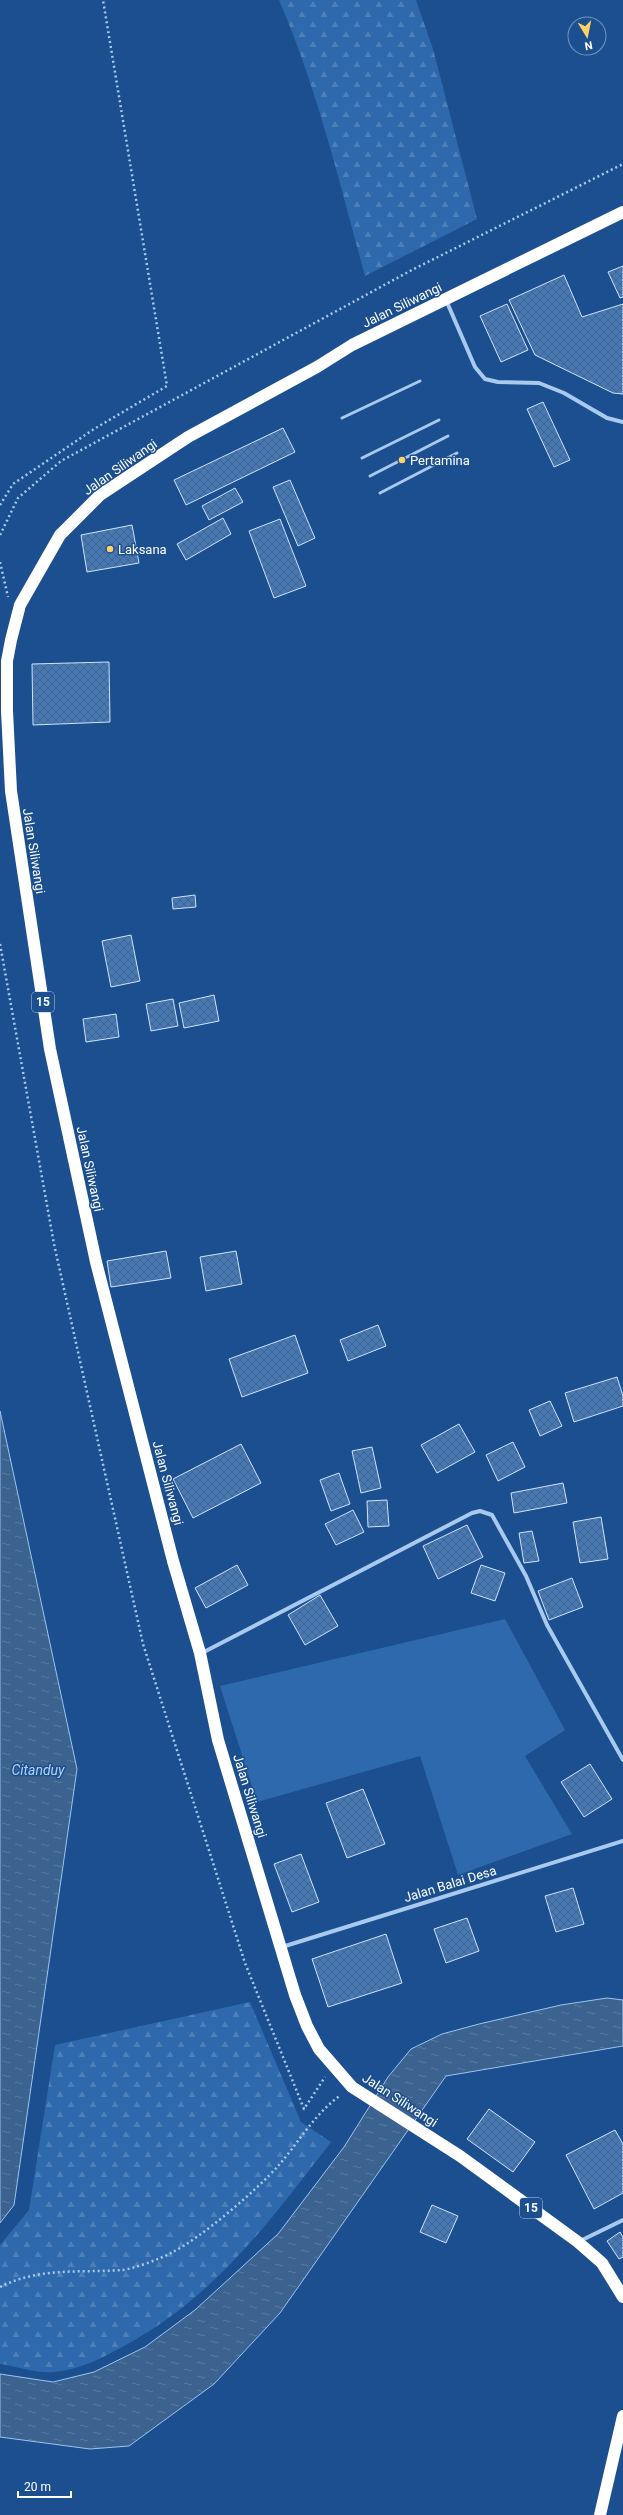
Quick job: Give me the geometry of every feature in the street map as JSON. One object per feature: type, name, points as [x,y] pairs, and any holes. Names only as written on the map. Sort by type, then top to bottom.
[{"type":"highway","name":"Jalan Siliwangi","points":[[623,212],[352,345],[311,371],[188,437],[100,495],[60,535],[20,606],[7,661],[8,762],[50,1049],[96,1262],[174,1561],[200,1653],[220,1747],[282,1947],[295,1995],[319,2049],[352,2087],[460,2156],[578,2242],[602,2263],[623,2297]]},
{"type":"highway","points":[[600,2515],[623,2416]]},
{"type":"street","points":[[446,300],[475,367],[485,379],[498,382],[539,383],[564,393],[607,418],[623,422]]},
{"type":"street","points":[[200,1653],[472,1513],[480,1511],[492,1515],[526,1576],[547,1625],[623,1760]]},
{"type":"street","name":"Jalan Balai Desa","points":[[282,1947],[623,1841]]},
{"type":"street","points":[[578,2242],[623,2220]]},
{"type":"lane","points":[[342,418],[420,381]]},
{"type":"lane","points":[[362,458],[439,420]]},
{"type":"lane","points":[[370,476],[448,436]]},
{"type":"lane","points":[[380,493],[457,453]]},
{"type":"path","points":[[0,505],[13,484],[94,429],[168,386],[103,0]]},
{"type":"path","points":[[0,535],[18,498],[61,461],[410,271],[623,164]]},
{"type":"path","points":[[0,562],[15,624]]},
{"type":"path","points":[[0,944],[54,1244],[143,1644],[245,1963],[304,2109],[333,2065]]},
{"type":"path","points":[[0,2287],[11,2281],[51,2271],[124,2270],[171,2253],[199,2235],[241,2200],[278,2166],[327,2104],[352,2087]]},
{"type":"green space","points":[[279,0],[416,0],[433,49],[477,219],[365,276],[327,136],[293,33]]},
{"type":"green space","points":[[505,1619],[565,1730],[525,1756],[572,1834],[458,1875],[420,1756],[257,1802],[220,1686]]},
{"type":"green space","points":[[250,2002],[301,2122],[331,2142],[286,2200],[239,2255],[186,2305],[157,2326],[107,2355],[73,2369],[54,2372],[41,2372],[0,2364],[0,2245],[29,2210],[55,2045]]},
{"type":"water","name":"Citanduy","points":[[0,1411],[77,1769],[14,2205],[0,2223]]},
{"type":"water","points":[[607,1998],[623,2000],[623,2046],[446,2076],[280,2313],[214,2384],[129,2446],[90,2449],[0,2437],[0,2374],[53,2382],[94,2372],[145,2347],[195,2310],[278,2234],[344,2147],[388,2077],[411,2049],[442,2034],[479,2024],[561,2005]]},
{"type":"building","points":[[623,266],[623,297],[620,298],[608,272]]},
{"type":"building","points":[[564,275],[582,317],[623,304],[623,394],[613,393],[535,355],[509,300]]},
{"type":"building","points":[[507,304],[528,350],[501,362],[480,316]]},
{"type":"building","points":[[543,402],[570,460],[554,467],[527,409]]},
{"type":"building","points":[[283,428],[295,452],[186,505],[174,480]]},
{"type":"building","points":[[290,480],[315,538],[298,546],[273,487]]},
{"type":"building","points":[[235,488],[243,502],[209,520],[202,506]]},
{"type":"building","points":[[223,518],[231,534],[186,560],[177,544]]},
{"type":"building","points":[[280,519],[306,586],[274,598],[249,531]]},
{"type":"building","name":"Laksana","points":[[132,525],[139,563],[87,572],[81,535]]},
{"type":"building","points":[[109,662],[110,722],[33,725],[32,664]]},
{"type":"building","points":[[195,895],[196,907],[173,909],[172,898]]},
{"type":"building","points":[[131,935],[140,981],[111,987],[102,941]]},
{"type":"building","points":[[214,995],[219,1021],[184,1028],[179,1003]]},
{"type":"building","points":[[173,999],[178,1026],[151,1031],[146,1004]]},
{"type":"building","points":[[116,1014],[119,1037],[86,1042],[83,1019]]},
{"type":"building","points":[[166,1251],[171,1278],[111,1287],[107,1261]]},
{"type":"building","points":[[236,1251],[242,1284],[206,1291],[200,1257]]},
{"type":"building","points":[[378,1325],[386,1346],[348,1361],[340,1340]]},
{"type":"building","points":[[295,1335],[308,1373],[242,1397],[229,1359]]},
{"type":"building","points":[[617,1377],[623,1396],[623,1406],[574,1422],[565,1393]]},
{"type":"building","points":[[550,1401],[562,1426],[540,1436],[529,1410]]},
{"type":"building","points":[[459,1424],[475,1452],[437,1473],[421,1445]]},
{"type":"building","points":[[513,1442],[525,1467],[498,1481],[486,1455]]},
{"type":"building","points":[[241,1444],[261,1483],[193,1518],[173,1479]]},
{"type":"building","points":[[372,1447],[381,1488],[361,1493],[352,1451]]},
{"type":"building","points":[[339,1473],[350,1504],[331,1511],[320,1480]]},
{"type":"building","points":[[563,1483],[567,1503],[514,1513],[511,1493]]},
{"type":"building","points":[[387,1500],[389,1526],[368,1527],[367,1501]]},
{"type":"building","points":[[353,1510],[364,1532],[336,1545],[325,1524]]},
{"type":"building","points":[[601,1517],[608,1559],[580,1563],[573,1522]]},
{"type":"building","points":[[467,1525],[483,1557],[438,1579],[423,1546]]},
{"type":"building","points":[[532,1531],[539,1561],[524,1563],[519,1533]]},
{"type":"building","points":[[237,1565],[248,1585],[206,1608],[195,1588]]},
{"type":"building","points":[[481,1565],[505,1573],[495,1601],[471,1593]]},
{"type":"building","points":[[572,1578],[583,1607],[549,1620],[538,1591]]},
{"type":"building","points":[[320,1595],[338,1626],[305,1645],[288,1615]]},
{"type":"building","points":[[590,1764],[612,1799],[584,1817],[561,1782]]},
{"type":"building","points":[[363,1789],[385,1844],[347,1858],[326,1803]]},
{"type":"building","points":[[301,1854],[319,1902],[292,1912],[274,1864]]},
{"type":"building","points":[[573,1888],[584,1924],[556,1932],[545,1896]]},
{"type":"building","points":[[467,1918],[479,1951],[446,1963],[434,1929]]},
{"type":"building","points":[[386,1934],[402,1983],[328,2007],[312,1959]]},
{"type":"building","points":[[489,2109],[535,2142],[513,2172],[467,2139]]},
{"type":"building","points":[[615,2130],[623,2144],[623,2193],[594,2209],[566,2155]]},
{"type":"building","points":[[432,2205],[458,2216],[446,2243],[420,2232]]},
{"type":"building","points":[[620,2232],[623,2237],[623,2257],[619,2259],[607,2241]]},
{"type":"place","name":"Pertamina","points":[[402,460]]},
{"type":"place","name":"Laksana","points":[[110,549]]}]
